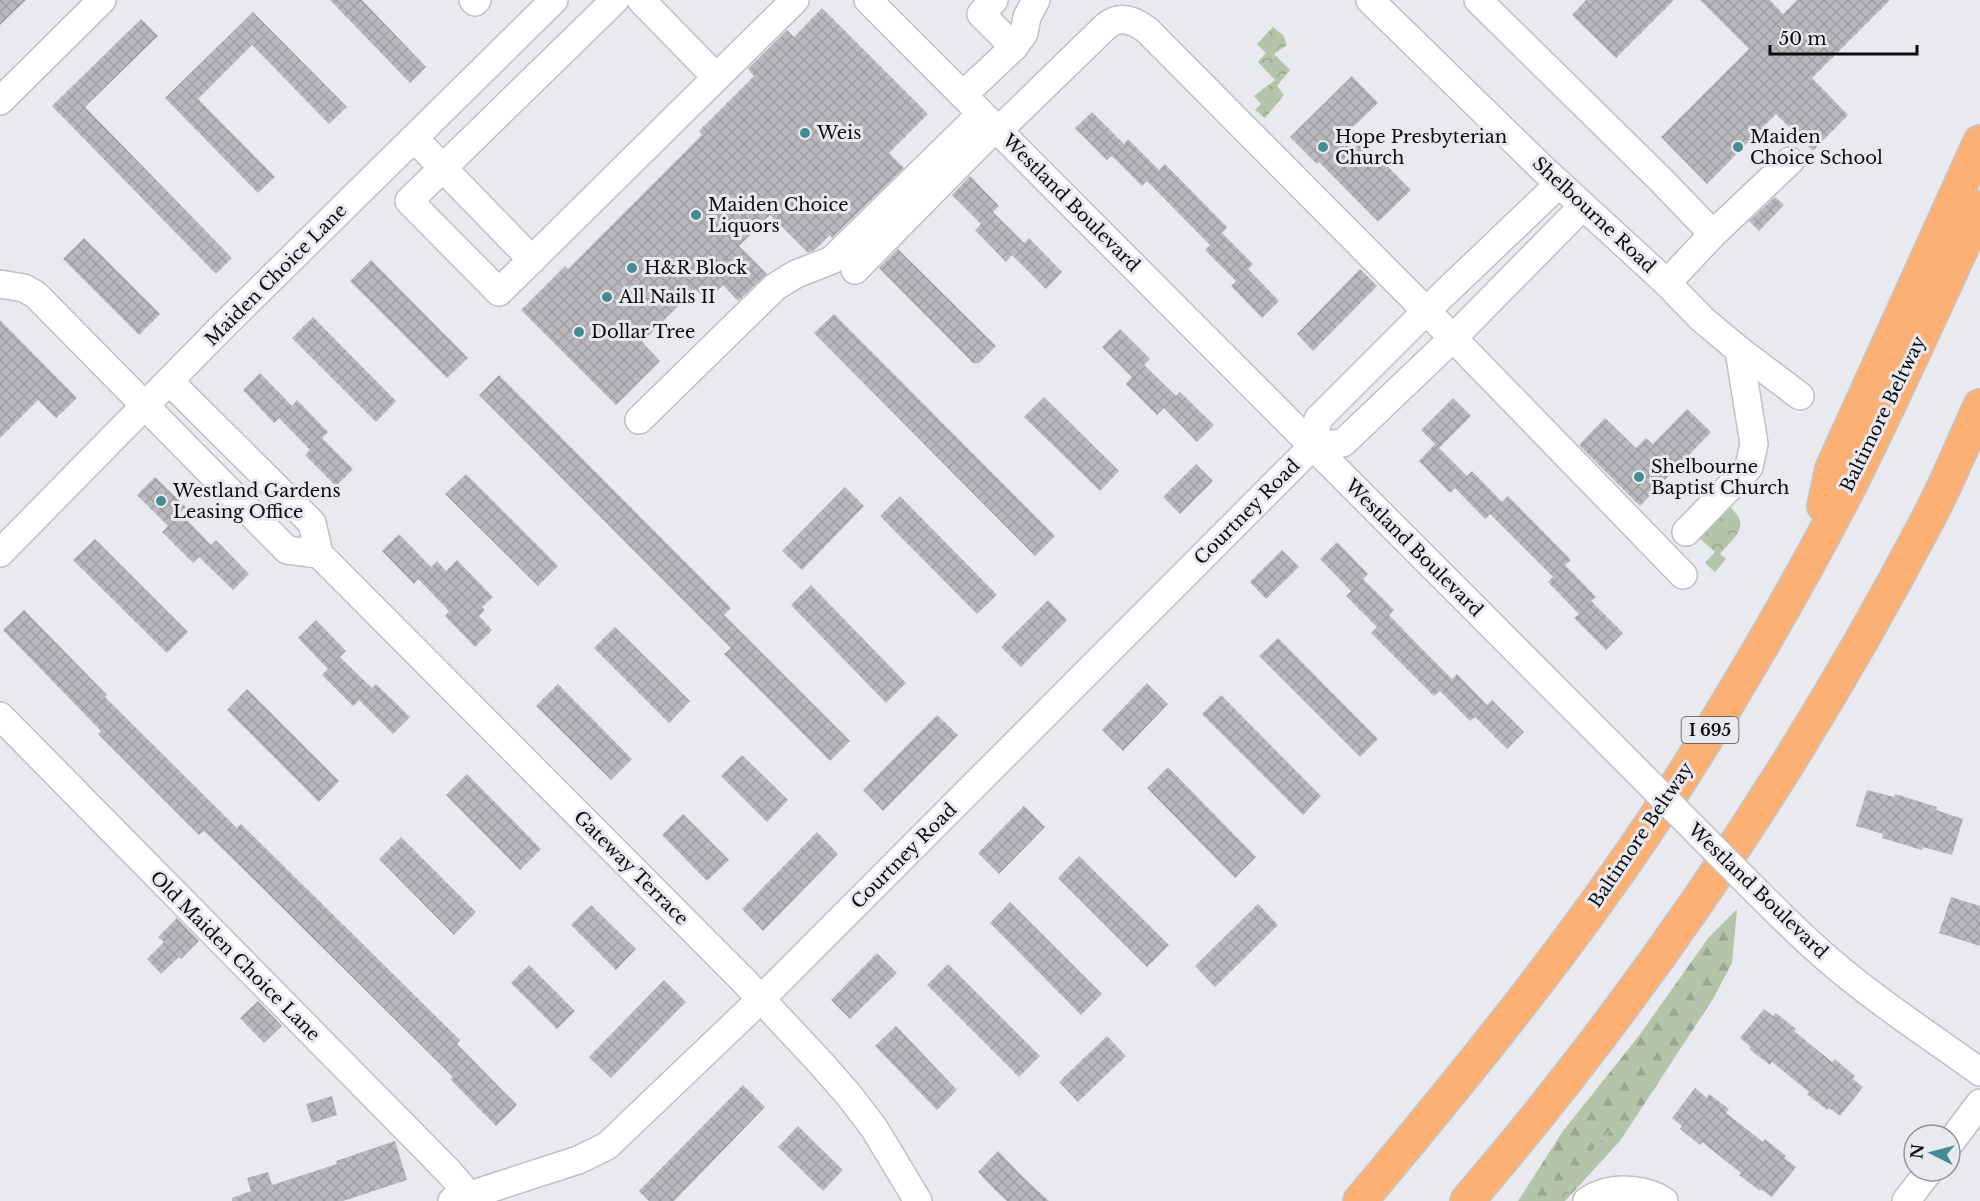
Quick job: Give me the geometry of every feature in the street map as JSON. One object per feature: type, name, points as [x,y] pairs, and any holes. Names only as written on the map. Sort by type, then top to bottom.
[{"type":"highway","points":[[1814,550],[1832,469],[1980,142]]},
{"type":"highway","name":"Baltimore Beltway","points":[[1360,1201],[1508,1022],[1593,906],[1692,760],[1767,637],[1851,482],[1980,208]]},
{"type":"highway","points":[[1467,1201],[1573,1071],[1649,970],[1763,804],[1840,678],[1929,517],[1980,406]]},
{"type":"street","points":[[0,101],[102,0]]},
{"type":"street","points":[[615,0],[409,201],[499,292],[790,1]]},
{"type":"street","points":[[641,0],[716,77]]},
{"type":"street","name":"Westland Boulevard","points":[[868,0],[1757,892],[1832,963],[1980,1072]]},
{"type":"street","points":[[855,270],[985,117],[1014,47],[1024,33],[1036,0]]},
{"type":"street","name":"Shelbourne Road","points":[[1370,0],[1702,319],[1800,396]]},
{"type":"street","points":[[1478,0],[1713,234]]},
{"type":"street","name":"Maiden Choice Lane","points":[[0,553],[547,2]]},
{"type":"street","points":[[987,7],[1014,47]]},
{"type":"street","points":[[639,420],[775,287],[796,274],[832,260],[985,117],[1106,26],[1119,19],[1137,23],[1147,30],[1453,338],[1683,575]]},
{"type":"street","points":[[414,138],[532,260]]},
{"type":"street","points":[[1667,283],[1713,234],[1790,161]]},
{"type":"street","name":"Courtney Road","points":[[465,1199],[578,1160],[607,1146],[761,999],[1313,446],[1318,419],[1426,311],[1559,184]]},
{"type":"street","name":"Courtney Road","points":[[1313,446],[1342,442],[1453,338],[1583,206]]},
{"type":"street","points":[[0,284],[24,288],[36,295],[287,550],[319,554],[312,523],[169,381]]},
{"type":"street","points":[[1686,532],[1749,467],[1754,444],[1739,350]]},
{"type":"street","name":"Gateway Terrace","points":[[319,554],[761,999],[848,1094],[874,1128],[918,1201]]},
{"type":"street","name":"Old Maiden Choice Lane","points":[[0,717],[448,1172],[465,1199]]},
{"type":"street","points":[[1962,1127],[1980,1103]]},
{"type":"street","points":[[1587,1201],[1594,1196],[1614,1191],[1634,1190],[1655,1195],[1664,1201]]},
{"type":"green space","points":[[1273,27],[1283,35],[1287,45],[1274,54],[1290,70],[1277,86],[1284,95],[1265,118],[1255,110],[1261,104],[1254,96],[1275,80],[1258,62],[1266,53],[1257,44]]},
{"type":"green space","points":[[1727,505],[1739,518],[1739,530],[1720,554],[1726,559],[1715,572],[1705,563],[1715,552],[1696,535]]},
{"type":"green space","points":[[1737,909],[1732,963],[1713,999],[1620,1141],[1565,1201],[1518,1201],[1563,1131],[1638,1037],[1709,937]]},
{"type":"green space","points":[[1614,1125],[1563,1201],[1548,1201]]},
{"type":"building","points":[[0,0],[26,0],[0,25]]},
{"type":"building","points":[[330,0],[362,0],[426,67],[410,83]]},
{"type":"building","points":[[1586,0],[1674,0],[1616,58],[1572,15]]},
{"type":"building","points":[[1700,0],[1770,0],[1783,14],[1797,0],[1890,0],[1812,78],[1848,115],[1813,151],[1776,114],[1707,184],[1661,137],[1749,49]]},
{"type":"building","points":[[822,8],[928,114],[889,153],[904,168],[832,238],[830,235],[816,249],[808,253],[770,215],[739,246],[767,274],[738,301],[723,285],[707,301],[695,289],[642,342],[660,361],[616,405],[521,310],[565,266],[568,269],[702,135],[699,131],[754,76],[748,69],[787,30],[794,37]]},
{"type":"building","points":[[253,12],[347,107],[329,124],[252,45],[198,99],[275,177],[258,193],[165,98]]},
{"type":"building","points":[[141,19],[158,36],[85,107],[232,258],[216,274],[52,106]]},
{"type":"building","name":"Hope Presbyterian Church","points":[[1352,76],[1378,103],[1351,129],[1411,190],[1378,222],[1319,162],[1317,164],[1290,137]]},
{"type":"building","points":[[1092,112],[1124,144],[1128,139],[1159,170],[1165,164],[1227,227],[1222,233],[1253,264],[1248,269],[1279,301],[1262,318],[1231,286],[1236,281],[1205,250],[1210,245],[1147,181],[1142,186],[1112,156],[1107,160],[1075,128]]},
{"type":"building","points":[[970,176],[999,206],[993,212],[1024,243],[1029,238],[1062,272],[1046,289],[1012,255],[1006,262],[975,230],[981,224],[952,195]]},
{"type":"building","points":[[1775,197],[1784,205],[1759,231],[1749,221]]},
{"type":"building","points":[[84,238],[160,314],[139,335],[63,259]]},
{"type":"building","points":[[898,249],[996,346],[979,363],[973,363],[879,268]]},
{"type":"building","points":[[371,260],[468,358],[447,378],[350,281]]},
{"type":"building","points":[[1360,269],[1377,286],[1313,351],[1297,334]]},
{"type":"building","points":[[834,314],[1055,536],[1035,556],[814,333]]},
{"type":"building","points":[[313,317],[396,401],[376,422],[292,338]]},
{"type":"building","points":[[0,320],[77,398],[56,418],[38,400],[0,438]]},
{"type":"building","points":[[1120,329],[1150,359],[1144,365],[1176,396],[1180,392],[1214,425],[1197,442],[1164,408],[1157,415],[1126,384],[1132,377],[1102,347]]},
{"type":"building","points":[[260,373],[292,406],[297,400],[328,432],[322,438],[353,469],[336,486],[305,455],[310,450],[279,418],[274,423],[243,390]]},
{"type":"building","points":[[499,375],[731,608],[724,615],[850,741],[830,761],[724,654],[731,648],[479,395]]},
{"type":"building","points":[[1044,397],[1119,471],[1100,491],[1024,417]]},
{"type":"building","points":[[1453,398],[1471,416],[1439,448],[1467,476],[1472,471],[1502,502],[1508,496],[1571,560],[1565,565],[1596,597],[1591,601],[1623,633],[1606,650],[1574,618],[1579,614],[1548,582],[1553,577],[1490,514],[1485,519],[1455,488],[1450,493],[1419,461],[1435,444],[1421,430]]},
{"type":"building","name":"Shelbourne Baptist Church","points":[[1687,409],[1711,432],[1640,506],[1579,445],[1605,418],[1636,448],[1646,438],[1653,444]]},
{"type":"building","points":[[1196,464],[1213,481],[1180,514],[1163,497]]},
{"type":"building","points":[[466,474],[558,566],[538,586],[445,494]]},
{"type":"building","points":[[155,477],[186,507],[180,513],[211,545],[216,540],[249,574],[233,590],[199,557],[193,563],[162,532],[168,526],[137,495]]},
{"type":"building","points":[[845,487],[864,506],[802,570],[782,551]]},
{"type":"building","points":[[900,496],[997,595],[977,614],[880,516]]},
{"type":"building","points":[[399,534],[431,567],[437,561],[446,571],[457,560],[493,597],[482,607],[485,610],[479,616],[492,630],[475,647],[445,616],[449,611],[418,579],[414,584],[382,551]]},
{"type":"building","points":[[95,539],[188,632],[167,653],[73,560]]},
{"type":"building","points":[[1337,542],[1368,574],[1363,579],[1394,610],[1389,615],[1420,647],[1452,679],[1457,674],[1487,705],[1492,700],[1524,732],[1507,749],[1475,717],[1470,721],[1440,691],[1434,696],[1371,633],[1377,627],[1346,596],[1351,591],[1320,559]]},
{"type":"building","points":[[1282,550],[1299,567],[1266,599],[1250,582]]},
{"type":"building","points":[[811,585],[906,683],[886,703],[791,605]]},
{"type":"building","points":[[1048,600],[1067,620],[1021,667],[1001,647]]},
{"type":"building","points":[[24,610],[107,695],[105,697],[237,828],[241,824],[460,1040],[457,1044],[517,1105],[496,1126],[450,1079],[453,1077],[229,855],[204,831],[199,835],[98,734],[101,731],[3,630]]},
{"type":"building","points":[[316,620],[346,651],[340,657],[372,688],[376,684],[410,717],[393,734],[359,700],[353,706],[322,675],[328,669],[298,638]]},
{"type":"building","points":[[615,627],[690,701],[669,723],[594,648]]},
{"type":"building","points":[[1278,638],[1378,739],[1360,757],[1259,656]]},
{"type":"building","points":[[1147,683],[1168,704],[1123,751],[1102,730]]},
{"type":"building","points":[[558,684],[632,759],[611,780],[536,706]]},
{"type":"building","points":[[247,689],[339,781],[319,802],[227,710]]},
{"type":"building","points":[[1221,695],[1321,796],[1303,815],[1202,714]]},
{"type":"building","points":[[937,715],[958,735],[883,811],[863,790]]},
{"type":"building","points":[[742,755],[788,800],[767,822],[721,776]]},
{"type":"building","points":[[1168,767],[1256,857],[1235,878],[1147,788]]},
{"type":"building","points":[[467,774],[541,849],[520,870],[446,795]]},
{"type":"building","points":[[1867,790],[1894,797],[1895,794],[1937,807],[1936,810],[1963,819],[1952,855],[1923,847],[1922,850],[1882,838],[1883,834],[1856,826]]},
{"type":"building","points":[[1024,806],[1045,827],[999,874],[978,853]]},
{"type":"building","points":[[683,814],[729,860],[707,881],[662,835]]},
{"type":"building","points":[[817,832],[838,854],[763,931],[742,909]]},
{"type":"building","points":[[401,837],[476,912],[454,935],[379,859]]},
{"type":"building","points":[[1079,856],[1169,945],[1147,967],[1058,878]]},
{"type":"building","points":[[1951,897],[1980,906],[1980,946],[1939,933]]},
{"type":"building","points":[[1010,902],[1102,994],[1081,1015],[990,923]]},
{"type":"building","points":[[1258,904],[1278,925],[1215,987],[1195,966]]},
{"type":"building","points":[[591,905],[636,949],[616,970],[571,925]]},
{"type":"building","points":[[177,918],[199,941],[161,974],[147,959],[164,942],[158,937]]},
{"type":"building","points":[[877,953],[897,973],[850,1019],[831,1000]]},
{"type":"building","points":[[948,964],[1040,1056],[1019,1077],[927,985]]},
{"type":"building","points":[[529,965],[575,1011],[557,1029],[511,983]]},
{"type":"building","points":[[664,980],[686,1002],[611,1078],[589,1057]]},
{"type":"building","points":[[258,1001],[282,1026],[264,1043],[240,1018]]},
{"type":"building","points":[[1764,1009],[1773,1016],[1776,1013],[1832,1062],[1835,1059],[1855,1076],[1853,1079],[1863,1087],[1840,1116],[1829,1108],[1827,1110],[1772,1062],[1770,1065],[1749,1049],[1751,1047],[1740,1038]]},
{"type":"building","points":[[896,1026],[957,1090],[937,1110],[875,1046]]},
{"type":"building","points":[[1107,1036],[1126,1056],[1078,1102],[1059,1082]]},
{"type":"building","points":[[743,1085],[765,1107],[674,1201],[649,1201],[639,1191]]},
{"type":"building","points":[[1695,1088],[1707,1098],[1709,1094],[1729,1109],[1726,1113],[1763,1142],[1765,1139],[1796,1167],[1772,1197],[1739,1175],[1741,1173],[1702,1142],[1700,1145],[1680,1129],[1682,1126],[1672,1118]]},
{"type":"building","points":[[332,1096],[337,1115],[312,1123],[306,1104]]},
{"type":"building","points":[[798,1126],[843,1170],[823,1191],[778,1147]]},
{"type":"building","points":[[395,1141],[407,1180],[343,1201],[232,1201],[232,1198],[251,1191],[247,1178],[268,1172],[272,1185],[337,1164],[336,1161]]},
{"type":"building","points":[[998,1151],[1049,1201],[1007,1201],[995,1190],[978,1172]]},
{"type":"place","name":"Weis","points":[[805,133]]},
{"type":"place","name":"Hope Presbyterian Church","points":[[1323,147]]},
{"type":"place","name":"Maiden Choice School","points":[[1738,147]]},
{"type":"place","name":"Maiden Choice Liquors","points":[[696,215]]},
{"type":"place","name":"H&R Block","points":[[632,268]]},
{"type":"place","name":"All Nails II","points":[[607,297]]},
{"type":"place","name":"Dollar Tree","points":[[579,332]]},
{"type":"place","name":"Shelbourne Baptist Church","points":[[1639,477]]},
{"type":"place","name":"Westland Gardens Leasing Office","points":[[161,501]]}]
